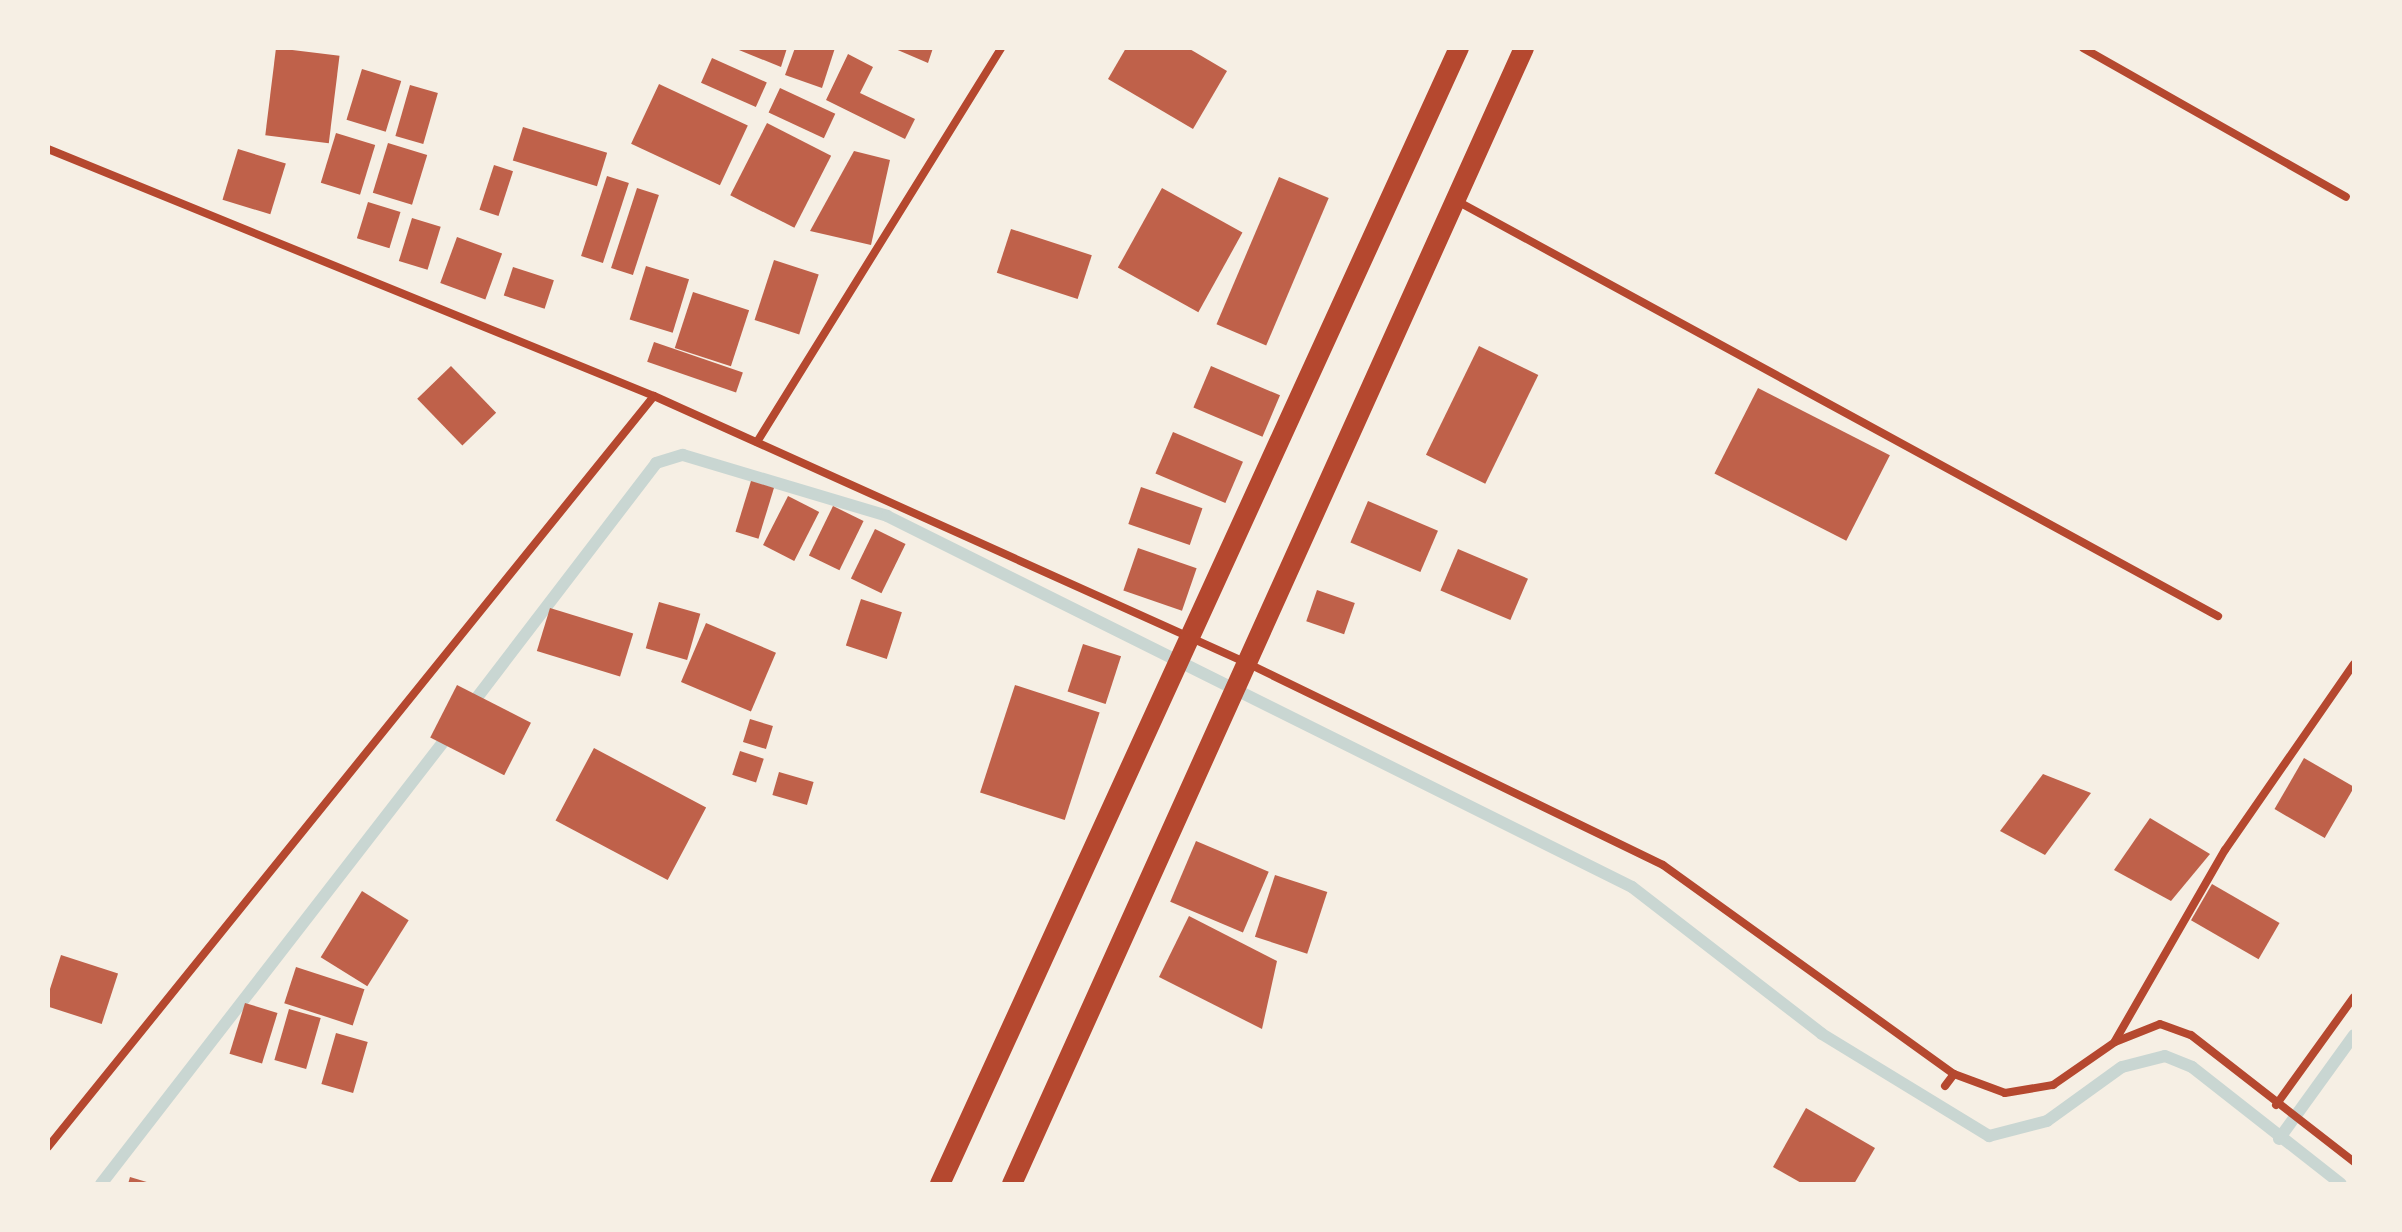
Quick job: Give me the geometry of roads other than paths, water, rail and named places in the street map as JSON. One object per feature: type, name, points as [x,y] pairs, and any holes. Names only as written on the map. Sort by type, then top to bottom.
[{"type":"main road","points":[[940,1184],[1459,48]]},
{"type":"main road","points":[[1012,1184],[1249,664],[1453,199],[1524,48]]},
{"type":"street","points":[[757,442],[1001,48]]},
{"type":"street","points":[[2083,48],[2346,197]]},
{"type":"street","points":[[48,149],[654,396],[1249,664],[1663,865],[1954,1074],[2005,1093],[2053,1085],[2115,1042],[2160,1024],[2191,1035],[2276,1105],[2354,1162]]},
{"type":"street","points":[[1453,199],[2218,616]]},
{"type":"street","points":[[48,1147],[654,396]]},
{"type":"street","points":[[2115,1042],[2225,850],[2354,664]]},
{"type":"street","points":[[2276,1105],[2354,997]]},
{"type":"street","points":[[1945,1086],[1954,1074]]},
{"type":"waterway","points":[[469,708],[656,463],[683,455],[887,516],[1632,887],[1822,1034],[1989,1136],[2047,1121],[2122,1067],[2165,1056],[2192,1067],[2341,1184]]},
{"type":"waterway","points":[[101,1184],[451,732]]},
{"type":"waterway","points":[[2279,1139],[2354,1035]]}]
